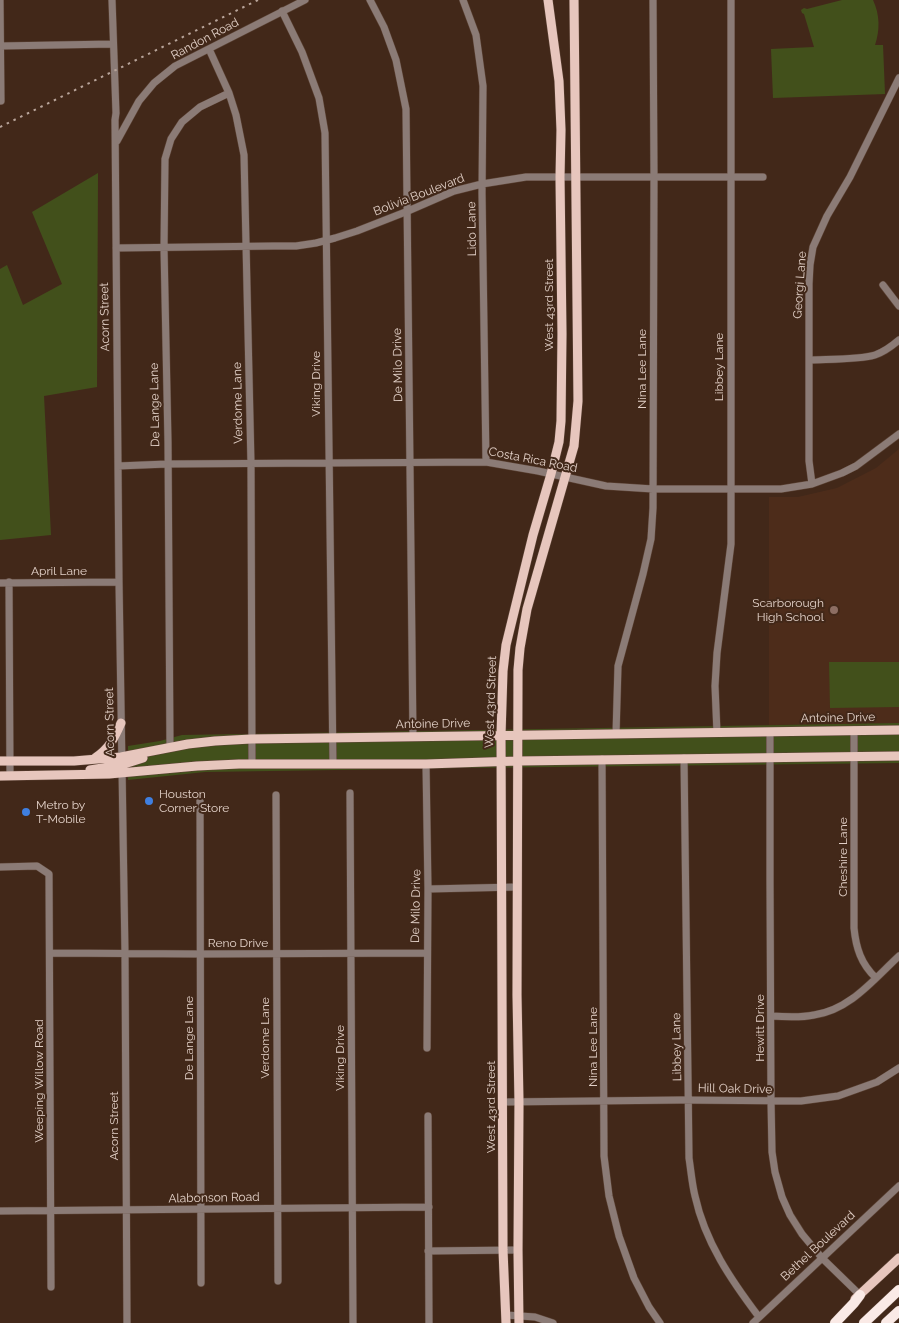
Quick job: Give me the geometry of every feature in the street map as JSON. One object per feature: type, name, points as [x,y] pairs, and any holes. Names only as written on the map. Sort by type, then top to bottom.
[{"type":"highway","points":[[864,1323],[899,1290]]},
{"type":"highway","points":[[836,1323],[860,1295]]},
{"type":"highway","points":[[886,1323],[899,1311]]},
{"type":"main road","name":"West 43rd Street","points":[[506,1319],[503,1250],[504,1102],[501,735],[503,671],[506,645],[515,606],[559,442],[561,421],[561,130],[559,81],[548,0]]},
{"type":"main road","points":[[519,1320],[518,670],[527,609],[574,446],[578,401],[574,0]]},
{"type":"main road","points":[[559,81],[575,81]]},
{"type":"main road","points":[[562,334],[577,334]]},
{"type":"main road","points":[[515,606],[527,609]]},
{"type":"main road","points":[[93,759],[103,753],[113,742],[121,724]]},
{"type":"main road","name":"Antoine Drive","points":[[121,765],[142,758],[149,752],[170,747],[215,741],[251,739],[899,730]]},
{"type":"main road","points":[[0,762],[93,759],[121,765],[196,766],[899,756]]},
{"type":"main road","points":[[0,776],[76,775],[121,765]]},
{"type":"main road","points":[[503,995],[517,995]]},
{"type":"main road","points":[[829,1323],[899,1258]]},
{"type":"street","points":[[0,0],[1,101]]},
{"type":"street","name":"Acorn Street","points":[[112,0],[116,112],[121,765],[124,809],[126,1323]]},
{"type":"street","name":"Randon Road","points":[[116,143],[139,101],[154,83],[175,66],[305,0]]},
{"type":"street","name":"De Milo Drive","points":[[370,0],[384,27],[396,60],[406,109],[413,737]]},
{"type":"street","name":"Lido Lane","points":[[463,0],[476,35],[483,86],[482,184],[486,462]]},
{"type":"street","name":"Nina Lee Lane","points":[[616,734],[618,666],[651,539],[653,488],[653,0]]},
{"type":"street","name":"Libbey Lane","points":[[717,732],[715,686],[731,544],[731,0]]},
{"type":"street","name":"Viking Drive","points":[[282,11],[302,52],[319,98],[325,133],[333,764]]},
{"type":"street","points":[[0,46],[113,44]]},
{"type":"street","name":"Verdome Lane","points":[[208,49],[229,94],[236,115],[244,155],[251,464],[252,764]]},
{"type":"street","name":"Georgi Lane","points":[[812,484],[809,461],[808,284],[813,247],[827,216],[850,177],[899,78]]},
{"type":"street","name":"De Lange Lane","points":[[170,747],[164,248],[165,159],[171,139],[182,122],[200,107],[229,94]]},
{"type":"street","name":"Bolivia Boulevard","points":[[116,248],[296,246],[357,231],[454,191],[482,184],[526,177],[763,177]]},
{"type":"street","points":[[884,285],[899,306]]},
{"type":"street","points":[[808,360],[875,355],[899,340]]},
{"type":"street","name":"Costa Rica Road","points":[[118,466],[486,462],[606,486],[731,489],[781,488],[812,484],[835,476],[856,466],[899,434]]},
{"type":"street","points":[[9,582],[10,776]]},
{"type":"street","name":"April Lane","points":[[0,583],[119,582]]},
{"type":"street","name":"Cheshire Lane","points":[[854,730],[855,941],[861,958],[876,978]]},
{"type":"street","name":"Hewitt Drive","points":[[770,732],[771,1101],[772,1152],[775,1172],[782,1197],[790,1215],[802,1234],[822,1258],[860,1295]]},
{"type":"street","name":"Libbey Lane","points":[[684,758],[689,1158],[695,1197],[706,1232],[718,1258],[759,1317]]},
{"type":"street","name":"Nina Lee Lane","points":[[602,759],[604,1156],[608,1196],[619,1236],[634,1278],[648,1307],[660,1323]]},
{"type":"street","name":"De Milo Drive","points":[[426,764],[428,889],[427,1048]]},
{"type":"street","name":"Viking Drive","points":[[350,793],[353,1323]]},
{"type":"street","name":"De Lange Lane","points":[[200,794],[201,1283]]},
{"type":"street","name":"Verdome Lane","points":[[276,795],[278,1281]]},
{"type":"street","name":"Weeping Willow Road","points":[[0,867],[37,866],[49,874],[51,1287]]},
{"type":"street","points":[[428,889],[517,886]]},
{"type":"street","name":"Reno Drive","points":[[50,952],[201,954],[427,953]]},
{"type":"street","points":[[771,1016],[796,1017],[815,1015],[836,1009],[854,998],[899,956]]},
{"type":"street","name":"Hill Oak Drive","points":[[504,1102],[801,1101],[838,1096],[877,1082],[899,1068]]},
{"type":"street","points":[[428,1116],[429,1323]]},
{"type":"street","name":"Bethel Boulevard","points":[[753,1323],[899,1186]]},
{"type":"street","name":"Alabonson Road","points":[[0,1211],[429,1207]]},
{"type":"street","points":[[428,1251],[518,1250]]},
{"type":"street","points":[[506,1319],[519,1320],[535,1317],[553,1323]]},
{"type":"shaded area","name":"Scarborough High School","points":[[899,449],[899,723],[769,725],[769,497],[798,497],[837,488],[876,468]]},
{"type":"green space","points":[[842,0],[873,0],[878,22],[878,34],[875,45],[883,45],[885,94],[773,98],[771,49],[814,47],[804,14],[801,10]]},
{"type":"green space","points":[[98,173],[97,387],[44,396],[51,535],[0,540],[0,269],[7,265],[23,305],[62,284],[32,212]]},
{"type":"green space","points":[[829,662],[899,662],[899,707],[830,708]]},
{"type":"green space","points":[[899,723],[899,763],[205,772],[128,780],[128,746],[182,735]]},
{"type":"railway","points":[[0,127],[258,0]]},
{"type":"place","name":"Scarborough High School","points":[[834,610]]},
{"type":"place","name":"Houston Corner Store","points":[[149,801]]},
{"type":"place","name":"Metro by T-Mobile","points":[[26,812]]}]
